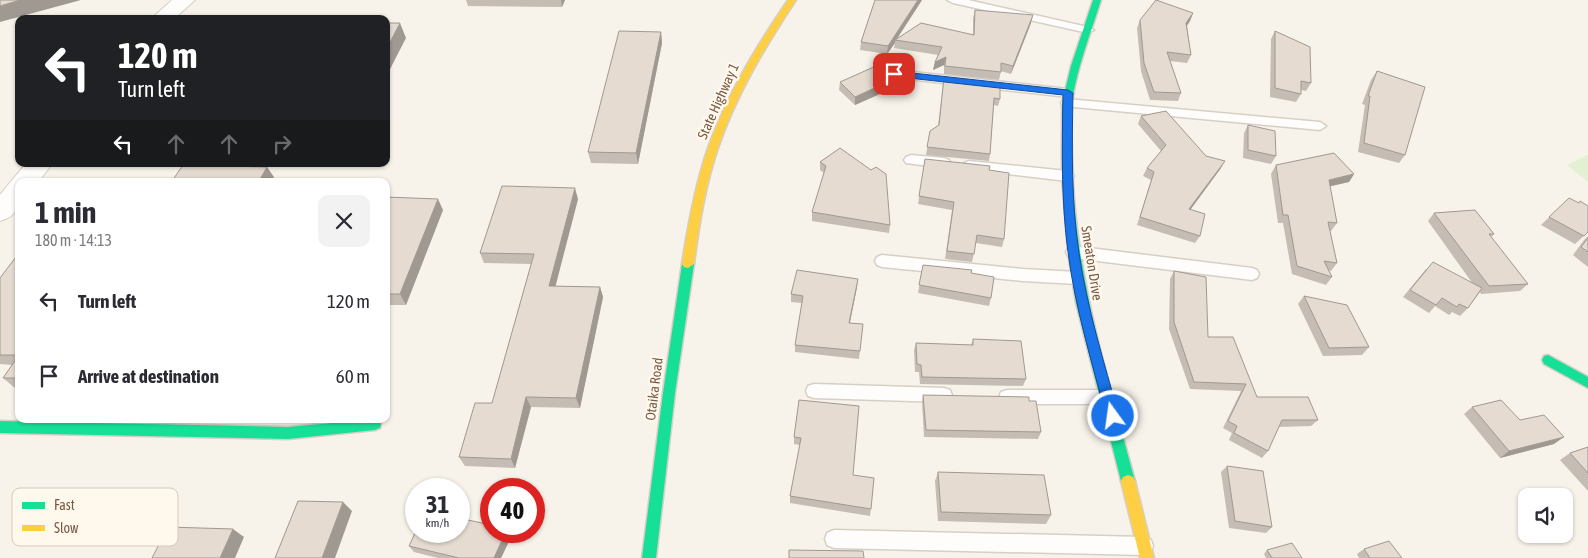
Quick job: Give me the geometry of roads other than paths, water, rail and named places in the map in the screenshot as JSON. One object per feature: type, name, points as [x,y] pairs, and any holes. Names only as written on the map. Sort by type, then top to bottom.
[{"type":"main road","name":"State Highway 1","points":[[694,223],[710,160],[727,112],[750,64],[792,0]]},
{"type":"main road","name":"Smeaton Drive","points":[[1097,0],[1067,98],[1067,176],[1077,278],[1146,552]]},
{"type":"main road","name":"Otaika Road","points":[[649,558],[675,342],[694,223]]},
{"type":"main road","points":[[1548,360],[1588,383]]},
{"type":"main road","points":[[0,427],[288,433],[375,424]]},
{"type":"street","points":[[166,15],[185,0]]},
{"type":"street","points":[[28,178],[38,167]]},
{"type":"street","points":[[0,212],[15,195]]},
{"type":"lane","points":[[952,0],[1088,30]]},
{"type":"lane","points":[[894,74],[1067,98],[1320,126]]},
{"type":"lane","points":[[911,160],[1067,176]]},
{"type":"lane","points":[[1074,252],[1252,274]]},
{"type":"lane","points":[[882,261],[1023,275],[1077,278]]},
{"type":"lane","points":[[814,391],[958,396]]},
{"type":"lane","points":[[987,396],[1108,397]]},
{"type":"lane","points":[[834,539],[1146,552]]}]
